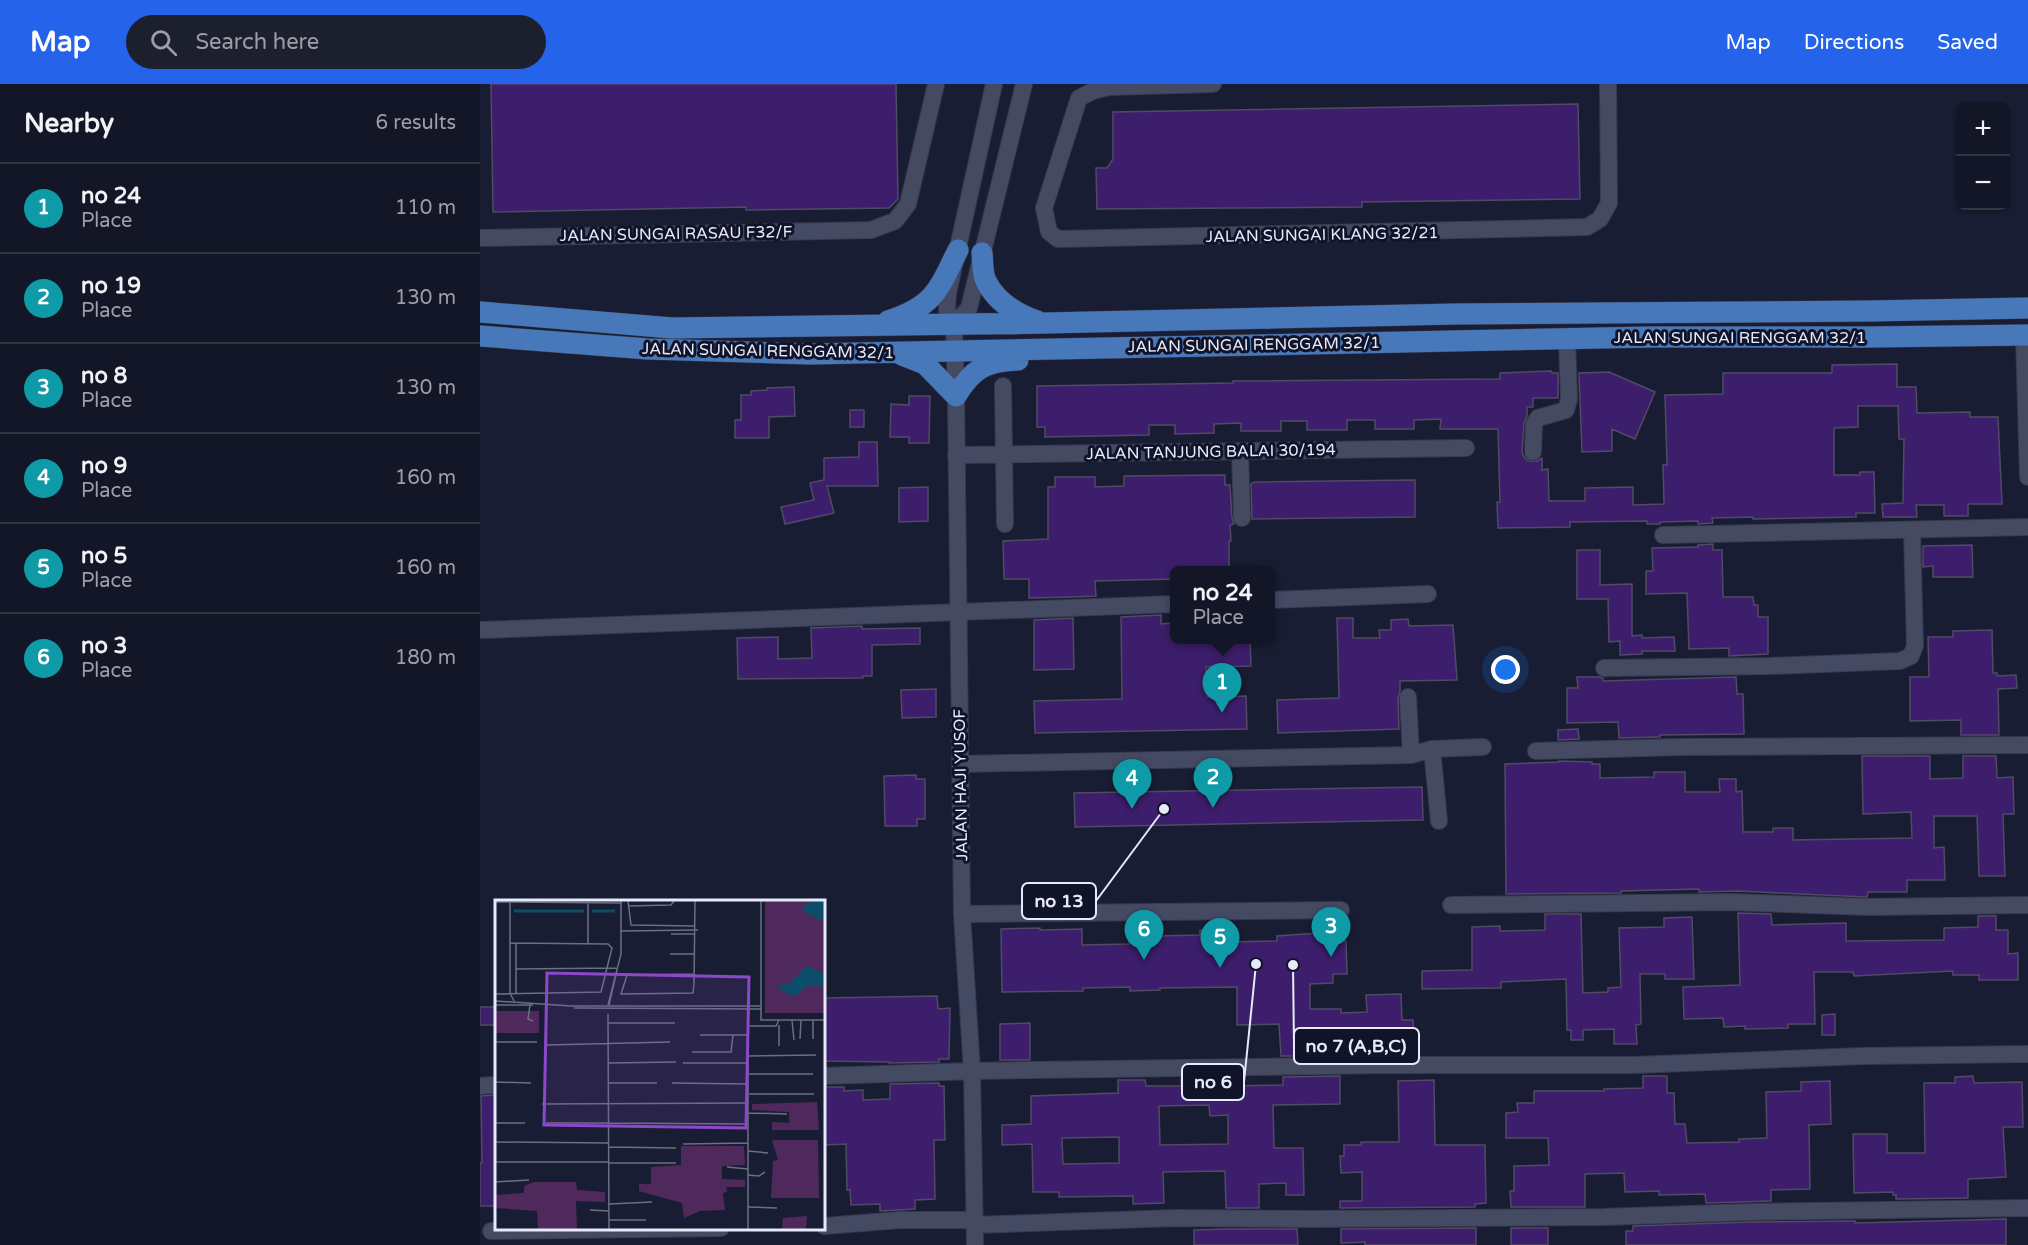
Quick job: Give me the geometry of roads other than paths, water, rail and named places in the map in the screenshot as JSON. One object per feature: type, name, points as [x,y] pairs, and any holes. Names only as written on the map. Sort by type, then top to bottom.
[{"type":"main road","points":[[874,327],[911,314],[932,298],[958,250]]},
{"type":"main road","points":[[982,253],[985,280],[994,294],[1024,316],[1046,324]]},
{"type":"main road","name":"JALAN SUNGAI RENGGAM 32/1","points":[[480,312],[672,328],[874,327],[1608,312],[2028,308]]},
{"type":"main road","points":[[1870,311],[1870,337]]},
{"type":"main road","points":[[1608,312],[1609,338]]},
{"type":"main road","name":"JALAN SUNGAI RENGGAM 32/1","points":[[480,336],[648,349],[810,354],[1568,338],[2026,335]]},
{"type":"main road","points":[[896,352],[925,364],[956,396],[964,382],[978,368],[1001,361],[1172,357],[1196,345]]},
{"type":"street","name":"JALAN SUNGAI RASAU F32/F","points":[[480,238],[871,230],[895,221],[908,204],[936,84]]},
{"type":"street","points":[[994,84],[947,310],[954,325],[969,308],[1024,84]]},
{"type":"street","name":"JALAN SUNGAI KLANG 32/21","points":[[1213,84],[1109,87],[1079,98],[1044,208],[1049,232],[1058,239],[1587,227],[1600,219],[1609,203],[1608,84]]},
{"type":"street","name":"JALAN HAJI YUSOF","points":[[954,325],[962,914],[972,1071],[975,1245]]},
{"type":"street","points":[[2026,335],[2028,477]]},
{"type":"street","points":[[1533,452],[1534,424],[1538,418],[1566,410],[1569,399],[1568,338]]},
{"type":"street","points":[[1002,386],[1005,524]]},
{"type":"street","name":"JALAN TANJUNG BALAI 30/194","points":[[956,455],[1466,448]]},
{"type":"street","points":[[1240,452],[1242,518]]},
{"type":"street","points":[[1663,535],[2028,527]]},
{"type":"street","points":[[1604,668],[1769,666],[1900,661],[1911,656],[1915,646],[1912,531]]},
{"type":"street","points":[[1275,600],[1428,594]]},
{"type":"street","points":[[482,630],[1170,604]]},
{"type":"street","points":[[1408,697],[1411,755]]},
{"type":"street","points":[[1536,751],[1679,747],[2028,745]]},
{"type":"street","points":[[960,764],[1411,755],[1432,749],[1482,747]]},
{"type":"street","points":[[1432,749],[1439,821]]},
{"type":"street","points":[[1451,905],[1729,902],[1867,907],[2028,905]]},
{"type":"street","points":[[962,914],[1341,910]]},
{"type":"street","points":[[825,1076],[972,1071],[1385,1065],[1635,1065],[1863,1056],[2028,1054]]},
{"type":"street","points":[[480,1086],[495,1085]]},
{"type":"street","points":[[825,1226],[900,1220],[975,1223],[1176,1218],[1603,1217],[2028,1208]]},
{"type":"street","points":[[491,1231],[568,1230]]},
{"type":"place","name":"no 24","points":[[1222,713]]},
{"type":"place","name":"no 19","points":[[1213,808]]},
{"type":"place","name":"no 9","points":[[1132,809]]},
{"type":"place","name":"no 13","points":[[1164,809]]},
{"type":"place","name":"no 8","points":[[1331,957]]},
{"type":"place","name":"no 3","points":[[1144,960]]},
{"type":"place","name":"no 6","points":[[1256,964]]},
{"type":"place","name":"no 7 (A,B,C)","points":[[1293,965]]},
{"type":"place","name":"no 5","points":[[1220,968]]}]
